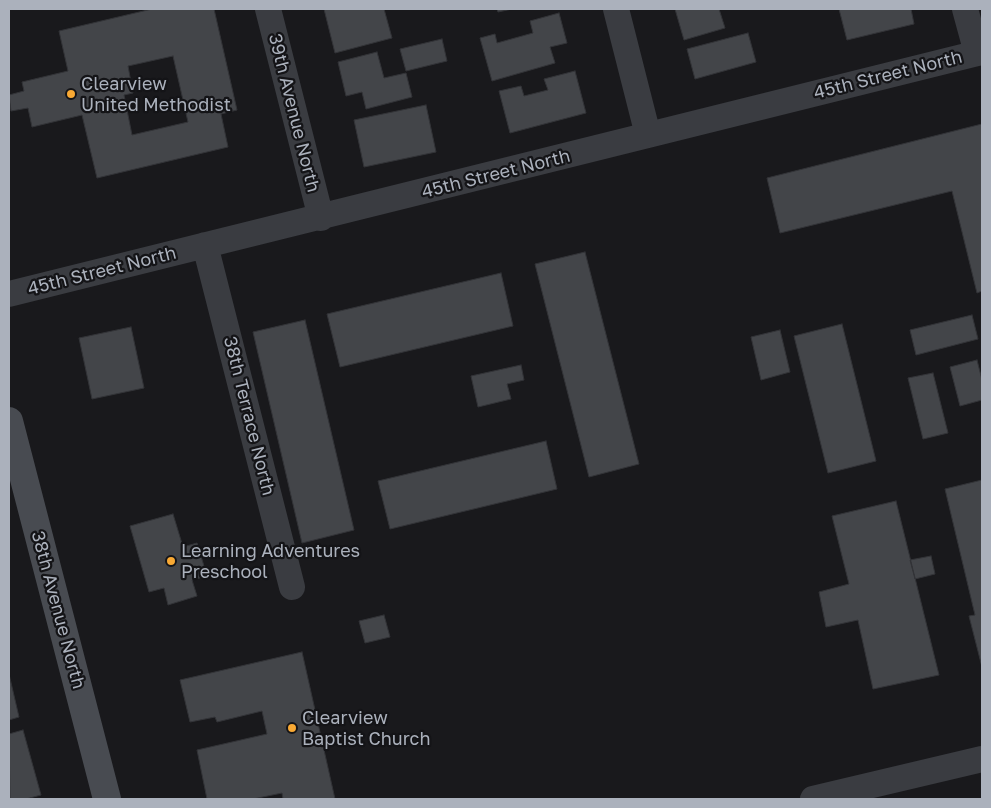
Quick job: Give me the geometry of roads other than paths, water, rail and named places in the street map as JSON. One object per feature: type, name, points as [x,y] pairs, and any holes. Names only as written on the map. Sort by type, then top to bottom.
[{"type":"main road","name":"38th Avenue North","points":[[9,421],[107,799]]},
{"type":"street","name":"39th Avenue North","points":[[268,9],[321,218]]},
{"type":"street","points":[[616,9],[648,135]]},
{"type":"street","points":[[965,9],[979,52]]},
{"type":"street","name":"45th Street North","points":[[9,294],[321,218],[979,52]]},
{"type":"street","name":"38th Terrace North","points":[[205,245],[292,587]]},
{"type":"street","points":[[825,798],[982,758]]},
{"type":"place","name":"Clearview United Methodist","points":[[71,94]]},
{"type":"place","name":"Learning Adventures Preschool","points":[[171,561]]},
{"type":"place","name":"Clearview Baptist Church","points":[[292,728]]}]
